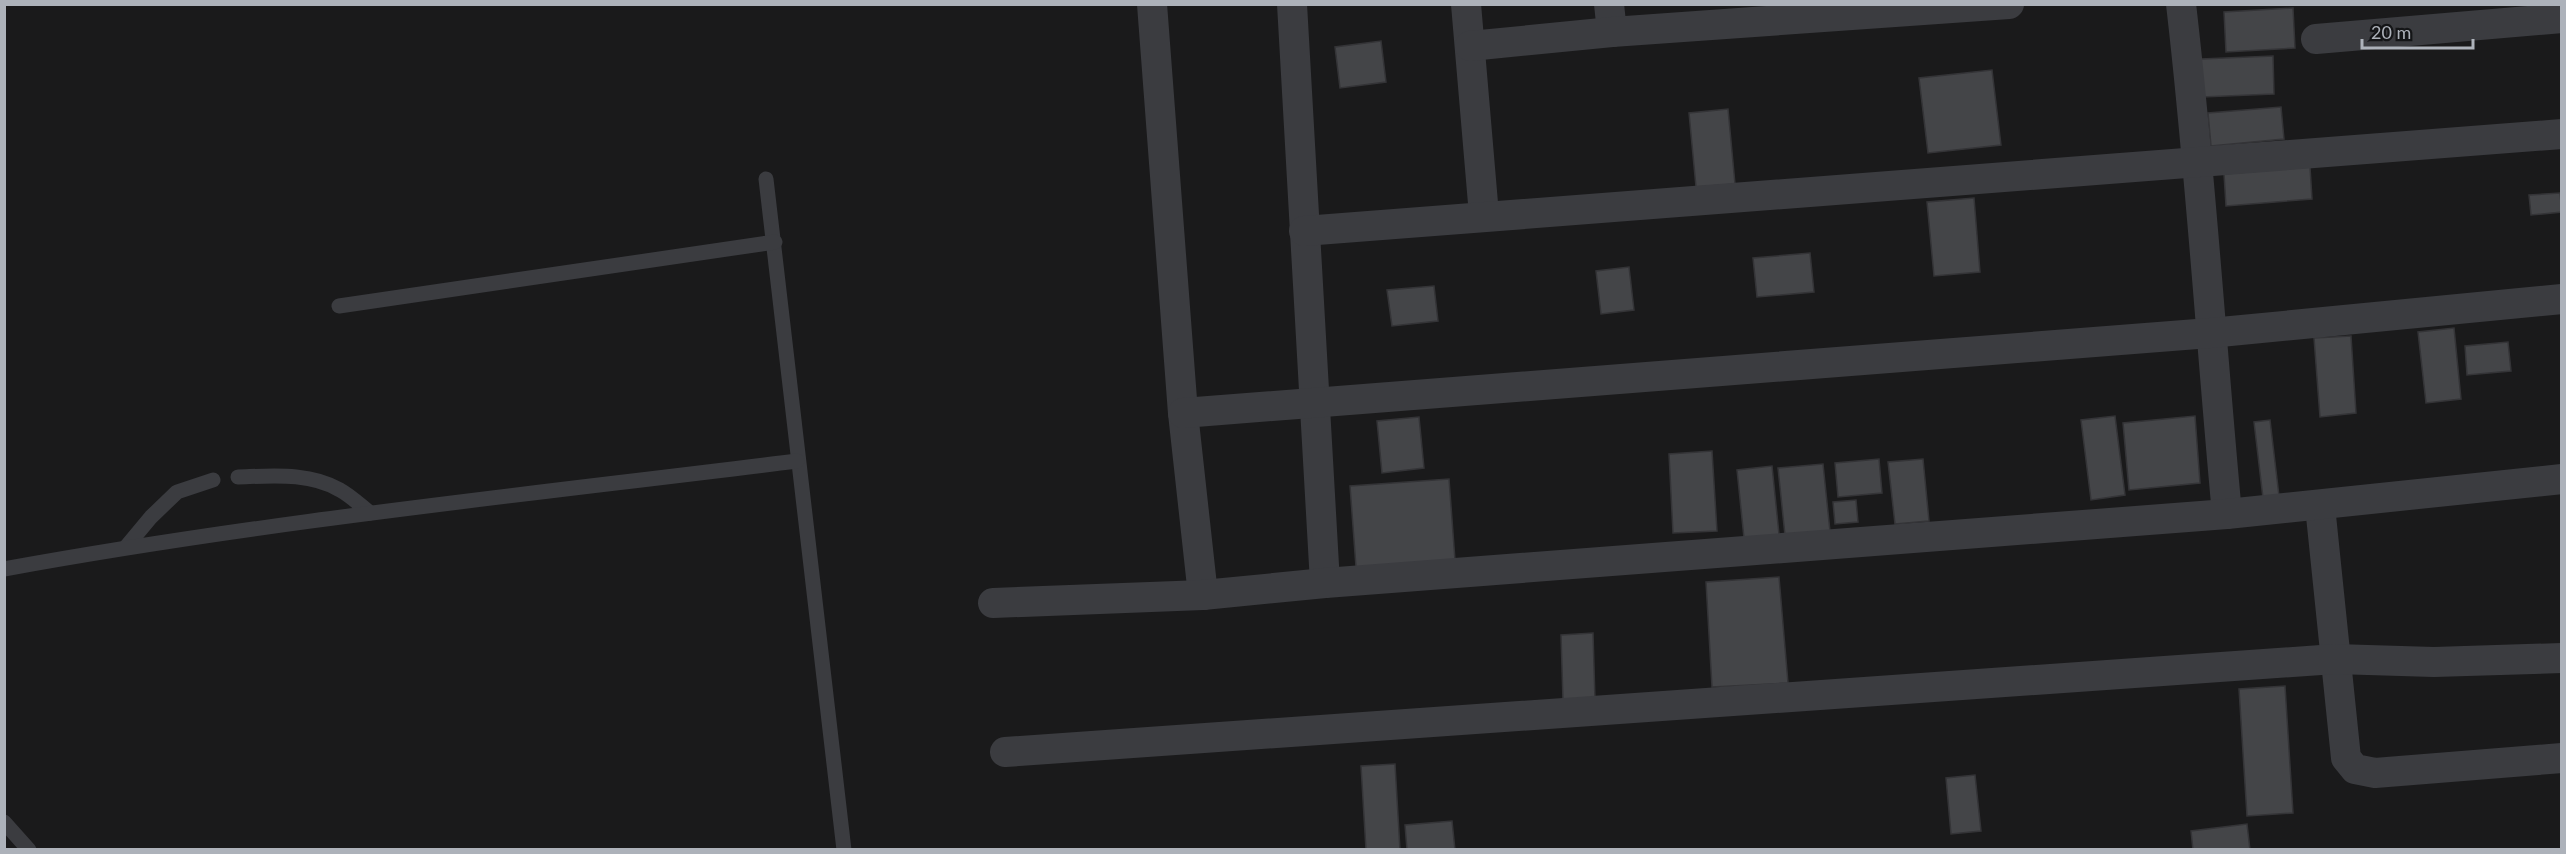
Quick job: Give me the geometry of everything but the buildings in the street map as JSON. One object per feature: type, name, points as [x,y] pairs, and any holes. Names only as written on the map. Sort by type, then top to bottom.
[{"type":"street","points":[[1152,4],[1184,413],[1203,595]]},
{"type":"street","points":[[1292,4],[1325,583]]},
{"type":"street","points":[[1466,4],[1484,215]]},
{"type":"street","points":[[1470,46],[1610,18],[2009,4]]},
{"type":"street","points":[[2181,4],[2199,163],[2210,333],[2227,514]]},
{"type":"street","points":[[2316,39],[2562,18]]},
{"type":"street","points":[[1304,231],[1484,215],[2562,134]]},
{"type":"street","points":[[1184,413],[2210,333],[2562,299]]},
{"type":"street","points":[[993,603],[1203,595],[1325,583],[2227,514],[2562,479]]},
{"type":"street","points":[[2320,506],[2346,758],[2355,769],[2375,773],[2562,758]]},
{"type":"street","points":[[1005,752],[2335,659],[2434,662],[2562,658]]},
{"type":"lane","points":[[766,179],[844,849]]},
{"type":"lane","points":[[339,306],[775,242]]},
{"type":"lane","points":[[4,569],[126,547],[370,513],[798,461]]},
{"type":"lane","points":[[238,477],[289,476],[325,482],[341,490],[370,513]]},
{"type":"lane","points":[[126,547],[151,517],[177,492],[213,480]]},
{"type":"lane","points":[[4,822],[29,849]]}]
